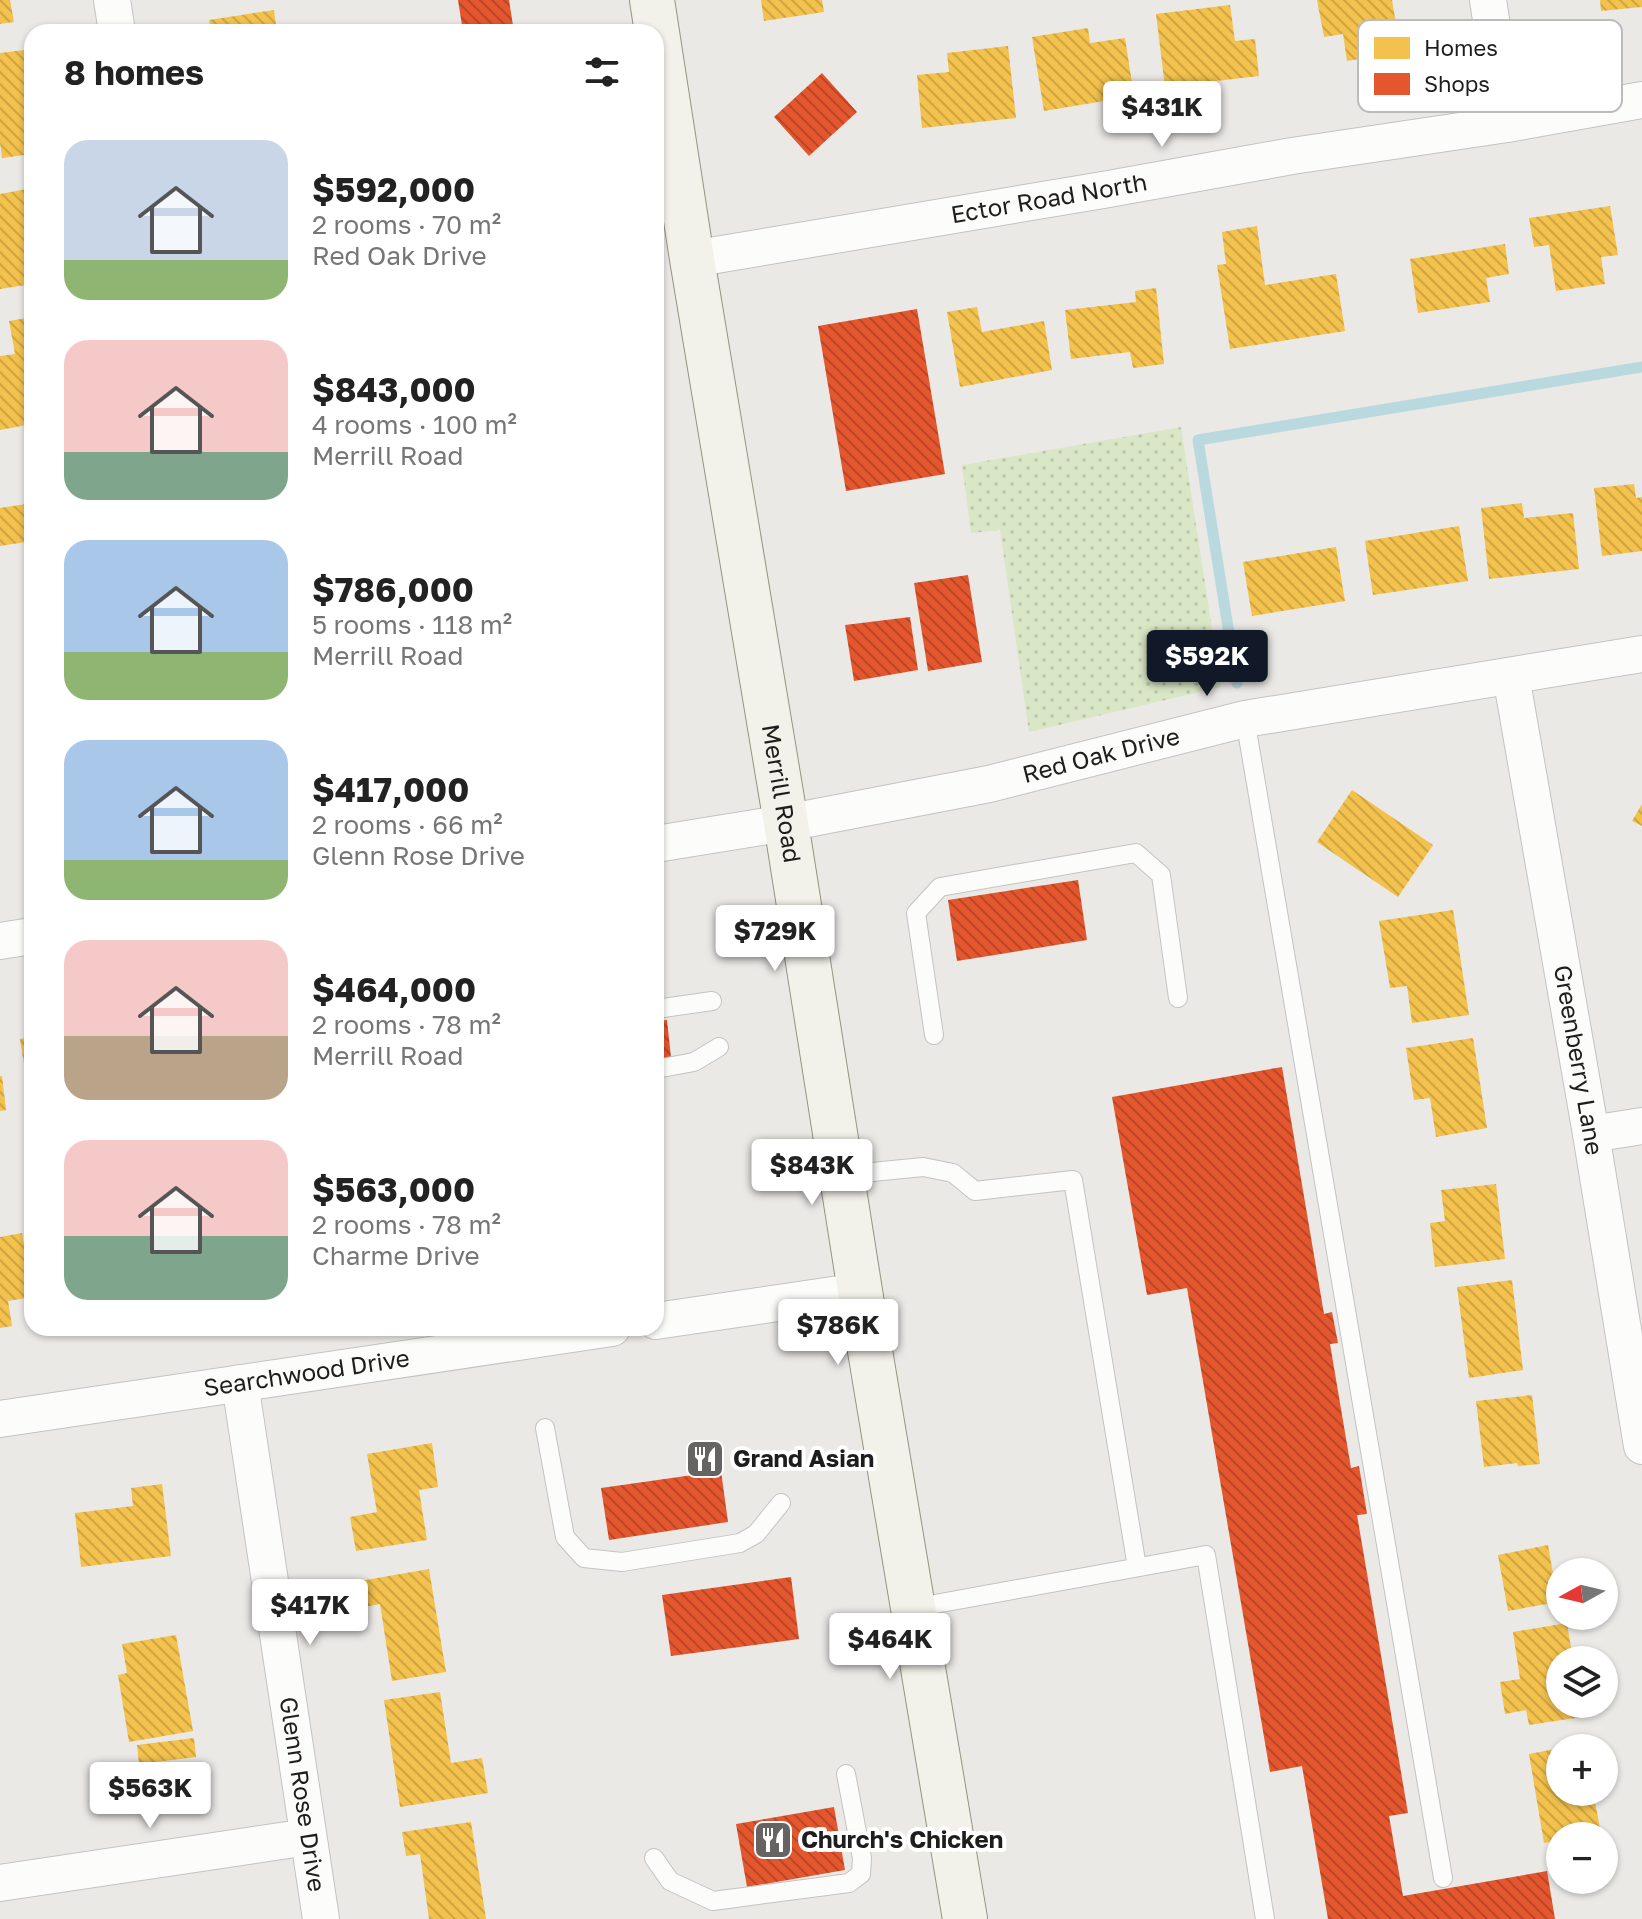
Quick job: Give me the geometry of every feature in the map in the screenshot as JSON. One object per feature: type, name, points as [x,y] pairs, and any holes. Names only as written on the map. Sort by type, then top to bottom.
[{"type":"main road","name":"Merrill Road","points":[[652,0],[656,24]]},
{"type":"main road","name":"Merrill Road","points":[[664,78],[965,1919]]},
{"type":"street","points":[[112,0],[116,24]]},
{"type":"street","points":[[1488,0],[1491,20]]},
{"type":"street","name":"Ector Road North","points":[[1622,104],[1642,100]]},
{"type":"street","points":[[1505,112],[1507,124]]},
{"type":"street","name":"Ector Road North","points":[[692,259],[1292,156],[1574,112]]},
{"type":"street","name":"Red Oak Drive","points":[[664,843],[989,784],[1245,719],[1642,654]]},
{"type":"street","name":"Greenberry Lane","points":[[1511,676],[1642,1446]]},
{"type":"street","points":[[0,941],[24,937]]},
{"type":"street","points":[[1591,1134],[1642,1126]]},
{"type":"street","points":[[664,1320],[860,1291]]},
{"type":"street","name":"Searchwood Drive","points":[[0,1419],[558,1336]]},
{"type":"street","name":"Glenn Rose Drive","points":[[240,1383],[321,1919]]},
{"type":"street","points":[[0,1883],[308,1837]]},
{"type":"lane","points":[[1245,719],[1443,1878]]},
{"type":"lane","points":[[934,1035],[916,913],[940,887],[1136,853],[1161,875],[1178,998]]},
{"type":"lane","points":[[664,1008],[712,1001]]},
{"type":"lane","points":[[664,1068],[694,1062],[719,1047]]},
{"type":"lane","points":[[842,1175],[923,1167],[953,1173],[975,1191],[1073,1180],[1137,1567]]},
{"type":"lane","points":[[545,1428],[565,1537],[584,1558],[622,1562],[740,1543],[756,1534],[781,1503]]},
{"type":"lane","points":[[913,1608],[1206,1555],[1265,1919]]},
{"type":"lane","points":[[654,1858],[670,1881],[713,1901],[849,1883],[861,1874],[862,1858],[846,1774]]},
{"type":"green space","points":[[1181,427],[1221,687],[1029,732],[1000,530],[971,533],[962,465]]},
{"type":"building: Homes","points":[[0,0],[10,0],[14,22],[0,24]]},
{"type":"building: Homes","points":[[761,0],[822,0],[824,12],[764,21]]},
{"type":"building: Homes","points":[[1317,0],[1392,0],[1395,20],[1358,20],[1358,59],[1347,61],[1343,34],[1324,37]]},
{"type":"building: Homes","points":[[1600,0],[1642,0],[1642,7],[1601,11]]},
{"type":"building: Homes","points":[[1230,5],[1235,41],[1255,39],[1259,76],[1165,87],[1156,14]]},
{"type":"building: Homes","points":[[274,10],[276,24],[210,24],[209,20]]},
{"type":"building: Homes","points":[[1088,28],[1090,43],[1125,38],[1134,96],[1044,111],[1032,37]]},
{"type":"building: Homes","points":[[1008,46],[1016,118],[922,128],[917,75],[949,72],[947,53]]},
{"type":"building: Homes","points":[[24,50],[24,155],[2,158],[0,143],[0,53]]},
{"type":"building: Homes","points":[[24,190],[24,285],[0,289],[0,194]]},
{"type":"building: Homes","points":[[1610,206],[1618,255],[1601,257],[1605,284],[1556,291],[1549,245],[1534,247],[1529,218]]},
{"type":"building: Homes","points":[[1257,226],[1265,285],[1336,274],[1345,331],[1230,349],[1217,265],[1226,264],[1222,232]]},
{"type":"building: Homes","points":[[1505,244],[1509,274],[1486,278],[1490,302],[1418,313],[1410,259]]},
{"type":"building: Homes","points":[[1156,288],[1164,364],[1133,368],[1130,352],[1071,359],[1065,310],[1136,302],[1135,291]]},
{"type":"building: Homes","points":[[977,307],[982,332],[1044,321],[1052,370],[960,387],[947,312]]},
{"type":"building: Homes","points":[[24,318],[24,426],[0,430],[0,356],[15,354],[9,321]]},
{"type":"building: Homes","points":[[1634,484],[1636,498],[1642,497],[1642,551],[1602,556],[1594,488]]},
{"type":"building: Homes","points":[[1522,503],[1524,518],[1573,513],[1579,569],[1489,579],[1481,508]]},
{"type":"building: Homes","points":[[24,504],[24,542],[0,546],[0,508]]},
{"type":"building: Homes","points":[[1459,526],[1468,581],[1373,595],[1365,541]]},
{"type":"building: Homes","points":[[1336,547],[1345,601],[1252,616],[1243,562]]},
{"type":"building: Homes","points":[[1352,790],[1433,845],[1398,897],[1317,842]]},
{"type":"building: Homes","points":[[1642,804],[1642,826],[1632,821]]},
{"type":"building: Homes","points":[[1453,910],[1469,1015],[1412,1023],[1407,986],[1390,988],[1379,921]]},
{"type":"building: Homes","points":[[24,1038],[24,1064],[20,1039]]},
{"type":"building: Homes","points":[[1473,1038],[1487,1128],[1436,1137],[1430,1098],[1414,1100],[1406,1048]]},
{"type":"building: Homes","points":[[0,1076],[6,1110],[0,1111]]},
{"type":"building: Homes","points":[[1496,1184],[1505,1259],[1435,1267],[1430,1223],[1445,1221],[1441,1190]]},
{"type":"building: Homes","points":[[22,1233],[24,1298],[8,1301],[12,1326],[0,1328],[0,1237]]},
{"type":"building: Homes","points":[[1512,1280],[1523,1370],[1469,1378],[1457,1287]]},
{"type":"building: Homes","points":[[1532,1395],[1540,1464],[1484,1467],[1476,1401]]},
{"type":"building: Homes","points":[[432,1443],[438,1487],[419,1490],[427,1540],[356,1551],[350,1517],[377,1512],[367,1454]]},
{"type":"building: Homes","points":[[162,1484],[171,1556],[81,1567],[75,1513],[133,1506],[131,1488]]},
{"type":"building: Homes","points":[[1548,1545],[1550,1558],[1546,1558],[1546,1604],[1508,1611],[1498,1555]]},
{"type":"building: Homes","points":[[429,1569],[446,1672],[392,1681],[380,1604],[364,1607],[360,1581]]},
{"type":"building: Homes","points":[[1546,1626],[1546,1630],[1568,1630],[1571,1646],[1546,1646],[1546,1718],[1575,1718],[1529,1725],[1526,1710],[1505,1714],[1500,1682],[1520,1679],[1513,1632]]},
{"type":"building: Homes","points":[[176,1635],[193,1731],[129,1742],[118,1675],[127,1673],[122,1644]]},
{"type":"building: Homes","points":[[440,1692],[451,1763],[482,1758],[488,1793],[400,1807],[384,1700]]},
{"type":"building: Homes","points":[[194,1738],[196,1757],[139,1764],[137,1745]]},
{"type":"building: Homes","points":[[1546,1751],[1546,1806],[1596,1806],[1599,1822],[1546,1822],[1544,1843],[1529,1754]]},
{"type":"building: Homes","points":[[471,1822],[486,1919],[429,1919],[420,1854],[406,1856],[402,1832]]},
{"type":"building: Shops","points":[[458,0],[509,0],[513,24],[462,24]]},
{"type":"building: Shops","points":[[822,73],[857,112],[809,156],[774,117]]},
{"type":"building: Shops","points":[[917,309],[945,474],[846,491],[818,326]]},
{"type":"building: Shops","points":[[968,575],[982,662],[928,671],[914,583]]},
{"type":"building: Shops","points":[[910,617],[918,670],[854,681],[845,625]]},
{"type":"building: Shops","points":[[1078,880],[1087,940],[957,961],[948,900]]},
{"type":"building: Shops","points":[[664,1020],[667,1020],[671,1057],[664,1058]]},
{"type":"building: Shops","points":[[1282,1067],[1324,1314],[1332,1312],[1338,1343],[1330,1344],[1351,1468],[1359,1466],[1367,1514],[1357,1515],[1408,1813],[1389,1816],[1403,1896],[1546,1871],[1546,1894],[1551,1894],[1555,1919],[1328,1919],[1302,1766],[1270,1772],[1187,1288],[1147,1295],[1112,1097]]},
{"type":"building: Shops","points":[[721,1471],[728,1522],[609,1540],[601,1488]]},
{"type":"building: Shops","points":[[791,1577],[799,1639],[671,1656],[662,1595]]},
{"type":"building: Shops","points":[[834,1807],[845,1870],[747,1887],[736,1824]]},
{"type":"waterway","points":[[1237,683],[1198,440],[1642,367]]},
{"type":"place","name":"Grand Asian","points":[[705,1459]]},
{"type":"place","name":"Church's Chicken","points":[[773,1840]]}]
